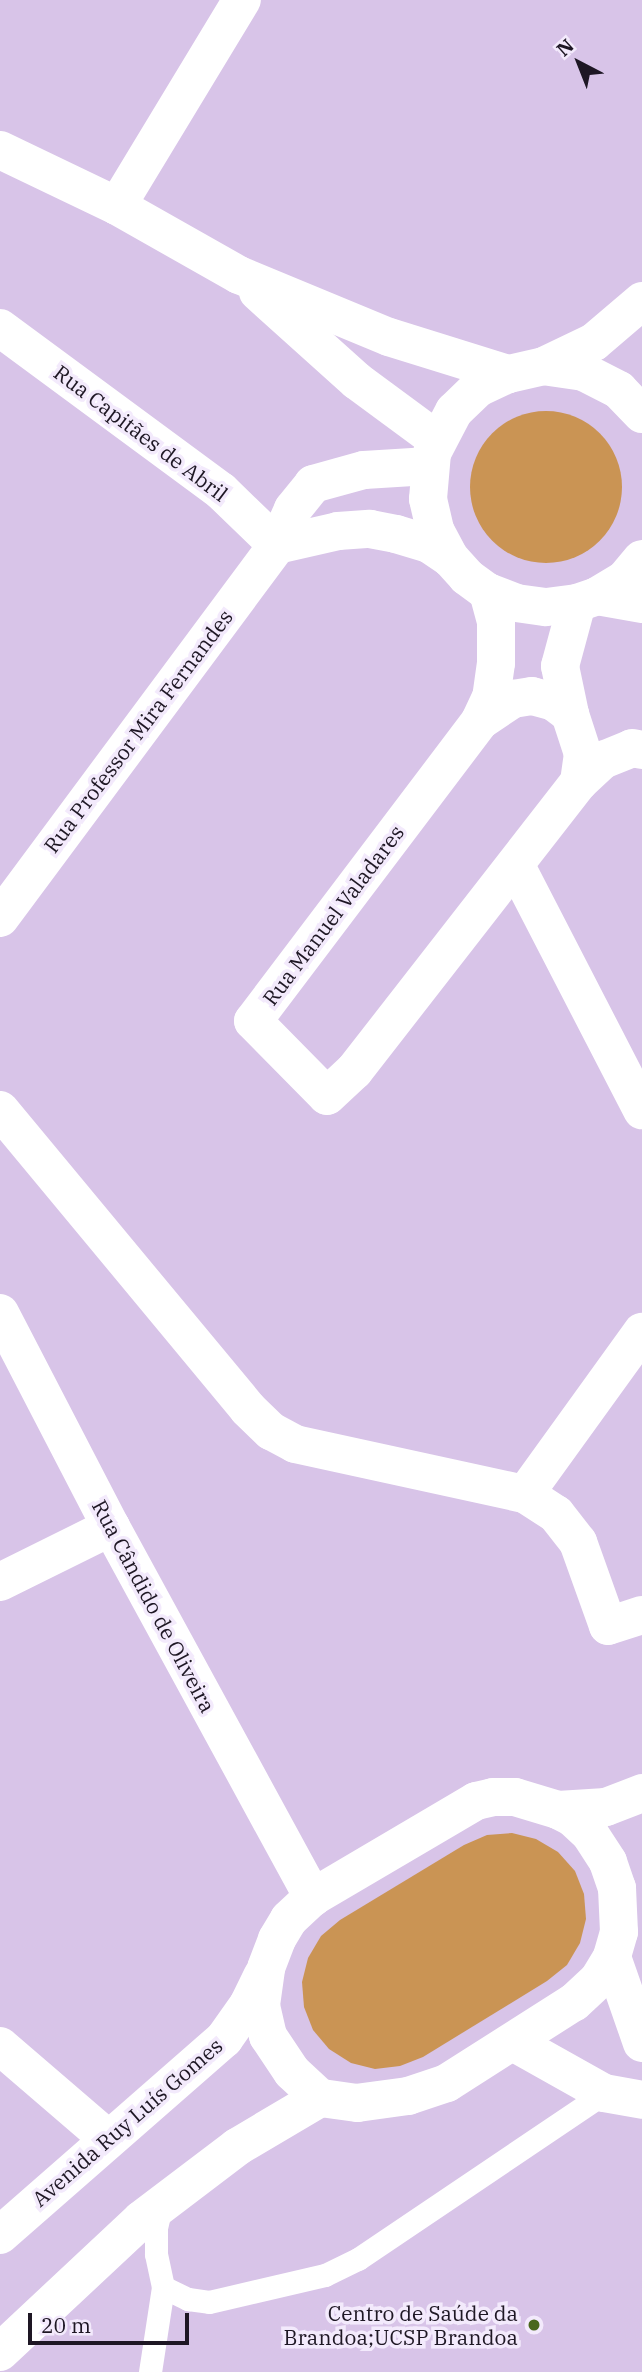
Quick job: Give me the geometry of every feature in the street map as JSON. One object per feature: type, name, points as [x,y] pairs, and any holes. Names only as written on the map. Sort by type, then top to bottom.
[{"type":"street","points":[[117,206],[242,0]]},
{"type":"street","points":[[0,150],[117,206],[239,275],[389,337],[508,374]]},
{"type":"street","points":[[239,275],[433,453]]},
{"type":"street","points":[[642,301],[594,342],[544,366],[508,374],[470,396],[454,411],[433,453],[428,499],[435,530],[450,558],[467,577],[488,592],[516,603],[546,607],[587,600],[642,604]]},
{"type":"street","name":"Rua Capitães de Abril","points":[[0,328],[221,491],[276,545]]},
{"type":"street","points":[[544,366],[584,372],[620,390],[642,414]]},
{"type":"street","name":"Rua Professor Mira Fernandes","points":[[0,918],[276,545],[293,509],[313,484],[433,453]]},
{"type":"street","points":[[276,545],[338,531],[370,530],[429,544],[450,558]]},
{"type":"street","points":[[579,782],[583,754],[570,714],[560,666],[587,600],[625,579],[642,559]]},
{"type":"street","name":"Rua Manuel Valadares","points":[[488,592],[496,622],[496,663],[491,697],[480,721],[253,1021],[327,1096],[354,1071],[579,782]]},
{"type":"street","name":"Rua Manuel Valadares","points":[[480,721],[513,699],[533,696],[554,702],[570,714]]},
{"type":"street","points":[[579,782],[603,760],[632,748],[642,750]]},
{"type":"street","points":[[516,866],[642,1110]]},
{"type":"street","points":[[0,1111],[248,1409],[271,1431],[295,1444],[315,1450],[525,1494],[556,1514],[578,1542],[608,1626],[642,1615]]},
{"type":"street","name":"Rua Cândido de Oliveira","points":[[0,1313],[111,1527],[313,1897]]},
{"type":"street","points":[[525,1494],[642,1332]]},
{"type":"street","points":[[0,1582],[111,1527]]},
{"type":"street","points":[[558,1810],[606,1807],[642,1793]]},
{"type":"street","points":[[624,1931],[598,1980],[574,2002],[447,2084],[408,2096],[357,2103],[320,2098],[292,2072],[268,2036],[261,2006],[266,1968],[277,1939],[289,1919],[313,1897],[476,1801],[515,1797],[572,1817],[590,1834],[608,1862],[617,1888],[624,1931],[642,2043]]},
{"type":"street","name":"Avenida Ruy Luís Gomes","points":[[0,2235],[107,2138],[224,2039],[248,2005],[266,1968]]},
{"type":"street","points":[[513,2042],[604,2093],[642,2100]]},
{"type":"street","points":[[0,2046],[107,2138]]},
{"type":"street","points":[[0,2351],[162,2203],[237,2147],[320,2098]]},
{"type":"lane","points":[[163,2287],[188,2299],[209,2302],[325,2275],[358,2259],[604,2093]]},
{"type":"lane","points":[[149,2372],[163,2287],[156,2254],[156,2228],[162,2203]]},
{"type":"shaded area","points":[[546,411],[575,416],[600,433],[617,458],[622,487],[617,516],[600,541],[575,558],[546,563],[517,558],[492,541],[475,516],[470,487],[475,458],[492,433],[517,416]]},
{"type":"shaded area","points":[[512,1833],[536,1839],[558,1852],[575,1871],[584,1894],[586,1919],[580,1943],[567,1965],[547,1981],[423,2057],[400,2066],[375,2069],[351,2063],[329,2049],[313,2030],[304,2007],[302,1982],[308,1958],[321,1936],[340,1920],[464,1845],[487,1835]]},
{"type":"place","name":"Centro de Saúde da Brandoa;UCSP Brandoa","points":[[534,2325]]}]
